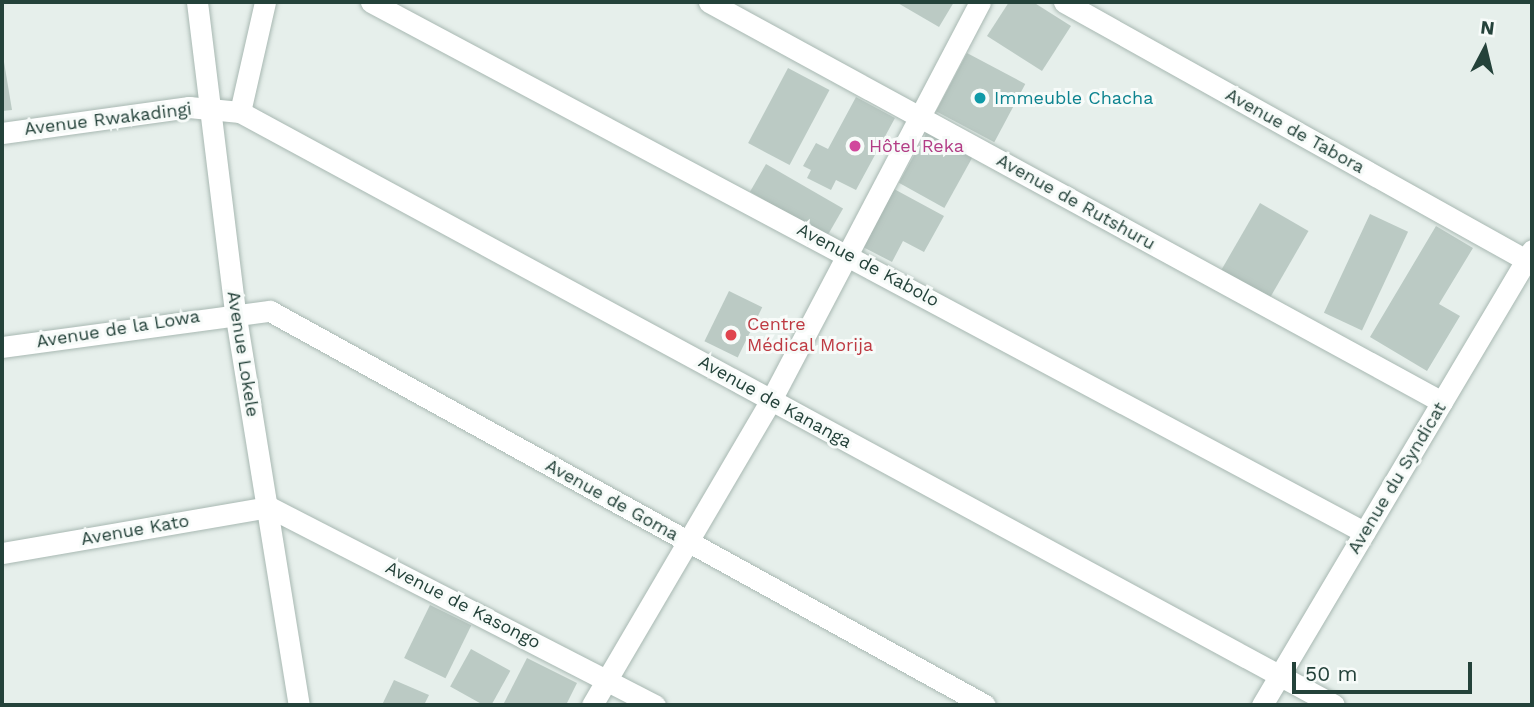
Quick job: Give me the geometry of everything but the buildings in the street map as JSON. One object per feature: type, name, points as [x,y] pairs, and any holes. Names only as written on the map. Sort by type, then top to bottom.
[{"type":"street","name":"Avenue Lokele","points":[[197,2],[214,108],[235,311],[269,507],[299,705]]},
{"type":"street","name":"Avenue de Kabolo","points":[[371,2],[1364,532]]},
{"type":"street","name":"Avenue de Rutshuru","points":[[709,2],[1442,402]]},
{"type":"street","points":[[592,705],[771,400],[916,115],[980,2]]},
{"type":"street","name":"Avenue de Tabora","points":[[1064,2],[1529,255]]},
{"type":"street","points":[[240,112],[262,4]]},
{"type":"street","name":"Avenue de Kananga","points":[[214,108],[240,112],[1334,705]]},
{"type":"street","name":"Avenue Rwakadingi","points":[[2,133],[214,108]]},
{"type":"street","name":"Avenue du Syndicat","points":[[1262,705],[1529,255]]},
{"type":"street","name":"Avenue de la Lowa","points":[[2,347],[235,311]]},
{"type":"street","name":"Avenue de Goma","points":[[235,311],[270,311],[296,323],[985,705]]},
{"type":"street","name":"Avenue Kato","points":[[2,553],[269,507]]},
{"type":"street","name":"Avenue de Kasongo","points":[[269,507],[607,678],[655,705]]},
{"type":"place","name":"Immeuble Chacha","points":[[980,98]]},
{"type":"place","name":"Hôtel Reka","points":[[855,146]]},
{"type":"place","name":"Centre Médical Morija","points":[[731,335]]}]
